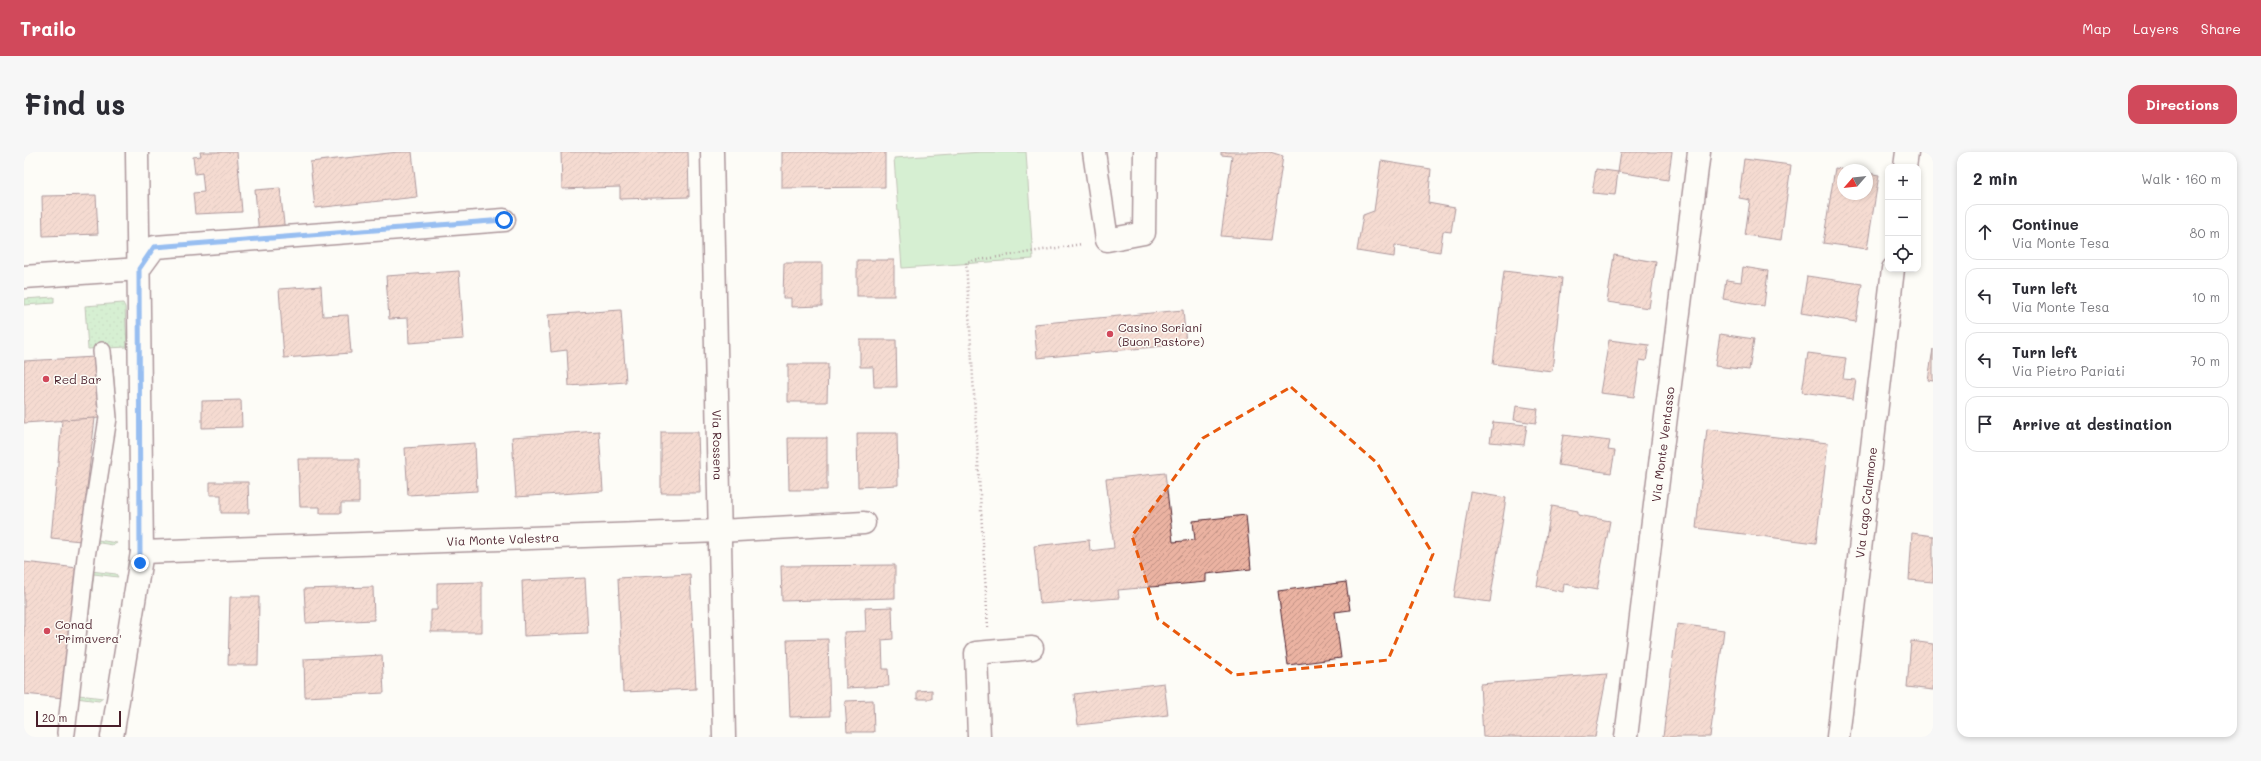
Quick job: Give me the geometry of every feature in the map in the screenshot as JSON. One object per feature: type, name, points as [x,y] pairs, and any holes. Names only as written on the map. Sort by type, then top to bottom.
[{"type":"street","points":[[112,737],[142,552],[137,152]]},
{"type":"street","name":"Via Rossena","points":[[712,152],[724,737]]},
{"type":"street","points":[[1094,152],[1107,240],[1144,233],[1145,152]]},
{"type":"street","name":"Via Monte Ventasso","points":[[1626,737],[1699,152]]},
{"type":"street","points":[[1905,164],[1907,152]]},
{"type":"street","points":[[139,269],[154,247],[504,220]]},
{"type":"street","points":[[24,276],[139,269]]},
{"type":"street","name":"Via Lago Calamone","points":[[1838,737],[1893,272]]},
{"type":"street","name":"Via Monte Valestra","points":[[142,552],[720,531],[864,523]]},
{"type":"street","points":[[979,737],[976,653],[1032,648]]},
{"type":"lane","points":[[66,733],[86,557],[108,418],[102,351]]},
{"type":"path","points":[[990,652],[966,262],[1107,240]]},
{"type":"highlighted area","points":[[1291,387],[1377,463],[1433,554],[1388,660],[1234,675],[1158,619],[1132,536],[1203,438]]},
{"type":"green space","points":[[982,152],[1026,152],[1033,259],[902,268],[894,158]]},
{"type":"green space","points":[[54,297],[54,303],[24,305],[24,299]]},
{"type":"green space","points":[[123,303],[125,307],[127,347],[88,349],[85,306]]},
{"type":"green space","points":[[110,355],[112,355],[117,418],[98,540],[117,543],[113,545],[94,542]]},
{"type":"green space","points":[[91,571],[116,574],[118,577],[94,574],[79,695],[103,698],[99,701],[76,698]]},
{"type":"building","points":[[200,152],[237,152],[242,212],[195,214],[193,193],[204,192],[202,173],[195,174],[193,157],[201,156]]},
{"type":"building","points":[[398,152],[412,152],[417,197],[315,208],[310,162]]},
{"type":"building","points":[[561,152],[688,152],[689,197],[620,199],[620,187],[562,189]]},
{"type":"building","points":[[782,152],[885,152],[885,187],[782,188]]},
{"type":"building","points":[[1221,152],[1270,152],[1283,156],[1271,240],[1221,236],[1232,156],[1221,155]]},
{"type":"building","points":[[1621,152],[1672,152],[1668,180],[1618,172]]},
{"type":"building","points":[[1744,159],[1791,165],[1781,240],[1745,235],[1750,200],[1739,198]]},
{"type":"building","points":[[1381,161],[1431,169],[1428,203],[1455,208],[1451,232],[1443,231],[1440,252],[1395,245],[1394,257],[1357,251],[1363,215],[1374,211]]},
{"type":"building","points":[[1835,168],[1837,168],[1837,200],[1873,200],[1873,174],[1879,175],[1867,249],[1823,243]]},
{"type":"building","points":[[1596,169],[1618,172],[1615,195],[1592,193]]},
{"type":"building","points":[[280,188],[285,233],[259,235],[255,190]]},
{"type":"building","points":[[96,195],[98,234],[43,236],[42,196]]},
{"type":"building","points":[[1614,255],[1656,262],[1649,308],[1607,302]]},
{"type":"building","points":[[857,260],[894,260],[894,296],[857,296]]},
{"type":"building","points":[[784,263],[822,263],[822,306],[791,307],[791,298],[783,298]]},
{"type":"building","points":[[1743,267],[1768,271],[1764,306],[1723,299],[1726,280],[1741,282]]},
{"type":"building","points":[[459,271],[464,339],[409,343],[408,318],[389,319],[386,276]]},
{"type":"building","points":[[1504,271],[1562,278],[1552,371],[1493,364]]},
{"type":"building","points":[[1807,276],[1862,284],[1856,322],[1801,313]]},
{"type":"building","points":[[321,286],[323,316],[348,315],[351,353],[284,358],[279,289]]},
{"type":"building","points":[[621,310],[626,382],[569,386],[567,350],[551,352],[548,315]]},
{"type":"building","name":"Casino Soriani (Buon Pastore)","points":[[1183,310],[1186,344],[1037,358],[1034,324]]},
{"type":"building","points":[[1720,334],[1754,339],[1749,370],[1715,366]]},
{"type":"building","points":[[860,340],[896,340],[897,387],[874,387],[873,367],[860,367]]},
{"type":"building","points":[[1609,340],[1649,345],[1646,361],[1640,360],[1634,397],[1600,393]]},
{"type":"building","points":[[1933,349],[1933,381],[1928,380]]},
{"type":"building","points":[[1808,353],[1846,358],[1843,379],[1856,380],[1853,399],[1802,392]]},
{"type":"building","points":[[95,357],[100,418],[24,423],[24,361]]},
{"type":"building","points":[[788,364],[828,364],[827,402],[788,402]]},
{"type":"building","points":[[241,400],[242,427],[202,428],[202,401]]},
{"type":"building","points":[[1516,406],[1538,409],[1536,423],[1514,420]]},
{"type":"building","points":[[95,418],[81,541],[51,538],[62,420]]},
{"type":"building","points":[[1493,422],[1527,425],[1524,445],[1490,442]]},
{"type":"building","points":[[1707,429],[1828,443],[1816,543],[1696,528]]},
{"type":"building","points":[[599,431],[603,491],[516,497],[512,437]]},
{"type":"building","points":[[661,432],[698,432],[700,493],[661,493]]},
{"type":"building","points":[[857,433],[897,433],[898,485],[858,487]]},
{"type":"building","points":[[1563,435],[1610,441],[1608,450],[1615,451],[1611,473],[1558,465]]},
{"type":"building","points":[[788,438],[827,438],[827,490],[789,490]]},
{"type":"building","points":[[475,443],[477,491],[408,495],[405,448]]},
{"type":"building","points":[[298,459],[359,459],[359,503],[341,503],[341,513],[320,513],[320,507],[300,507]]},
{"type":"building","points":[[1165,473],[1173,542],[1195,540],[1193,521],[1246,515],[1251,569],[1206,574],[1206,582],[1118,590],[1119,598],[1040,604],[1034,546],[1089,540],[1090,551],[1114,548],[1106,479]]},
{"type":"building","points":[[210,482],[248,482],[249,513],[221,513],[221,495],[210,495]]},
{"type":"building","points":[[1470,492],[1506,498],[1490,602],[1454,597]]},
{"type":"building","points":[[1552,506],[1578,511],[1578,515],[1610,521],[1597,590],[1564,584],[1563,592],[1537,586]]},
{"type":"building","points":[[1912,533],[1933,536],[1933,582],[1909,580]]},
{"type":"building","name":"Conad 'Primavera'","points":[[24,562],[78,568],[64,698],[24,694]]},
{"type":"building","points":[[895,565],[895,598],[782,601],[781,566]]},
{"type":"building","points":[[690,574],[696,689],[623,692],[618,578]]},
{"type":"building","points":[[585,578],[588,633],[524,636],[522,581]]},
{"type":"building","points":[[482,582],[482,632],[431,632],[431,610],[437,610],[437,583]]},
{"type":"building","points":[[1346,582],[1350,610],[1335,612],[1341,658],[1288,665],[1278,591]]},
{"type":"building","points":[[373,587],[374,620],[306,623],[304,589]]},
{"type":"building","points":[[230,597],[259,597],[258,665],[228,665]]},
{"type":"building","points":[[892,607],[893,639],[882,640],[883,669],[888,669],[889,686],[846,688],[844,632],[866,631],[865,608]]},
{"type":"building","points":[[1677,624],[1724,630],[1710,737],[1663,737]]},
{"type":"building","points":[[828,639],[830,716],[790,717],[787,640]]},
{"type":"building","points":[[1911,641],[1933,644],[1933,690],[1907,687]]},
{"type":"building","points":[[382,655],[384,693],[305,697],[304,659]]},
{"type":"building","points":[[1607,674],[1595,737],[1483,737],[1480,684]]},
{"type":"building","points":[[1164,683],[1168,715],[1078,725],[1074,694]]},
{"type":"building","points":[[932,690],[932,699],[917,699],[917,691]]},
{"type":"building","points":[[873,700],[874,732],[847,732],[845,701]]},
{"type":"place","name":"Casino Soriani (Buon Pastore)","points":[[1110,334]]},
{"type":"place","name":"Red Bar","points":[[46,379]]},
{"type":"place","name":"Conad 'Primavera'","points":[[47,631]]},
{"type":"route","points":[[140,563],[142,552],[138,303],[139,269],[154,247],[504,220]]}]
